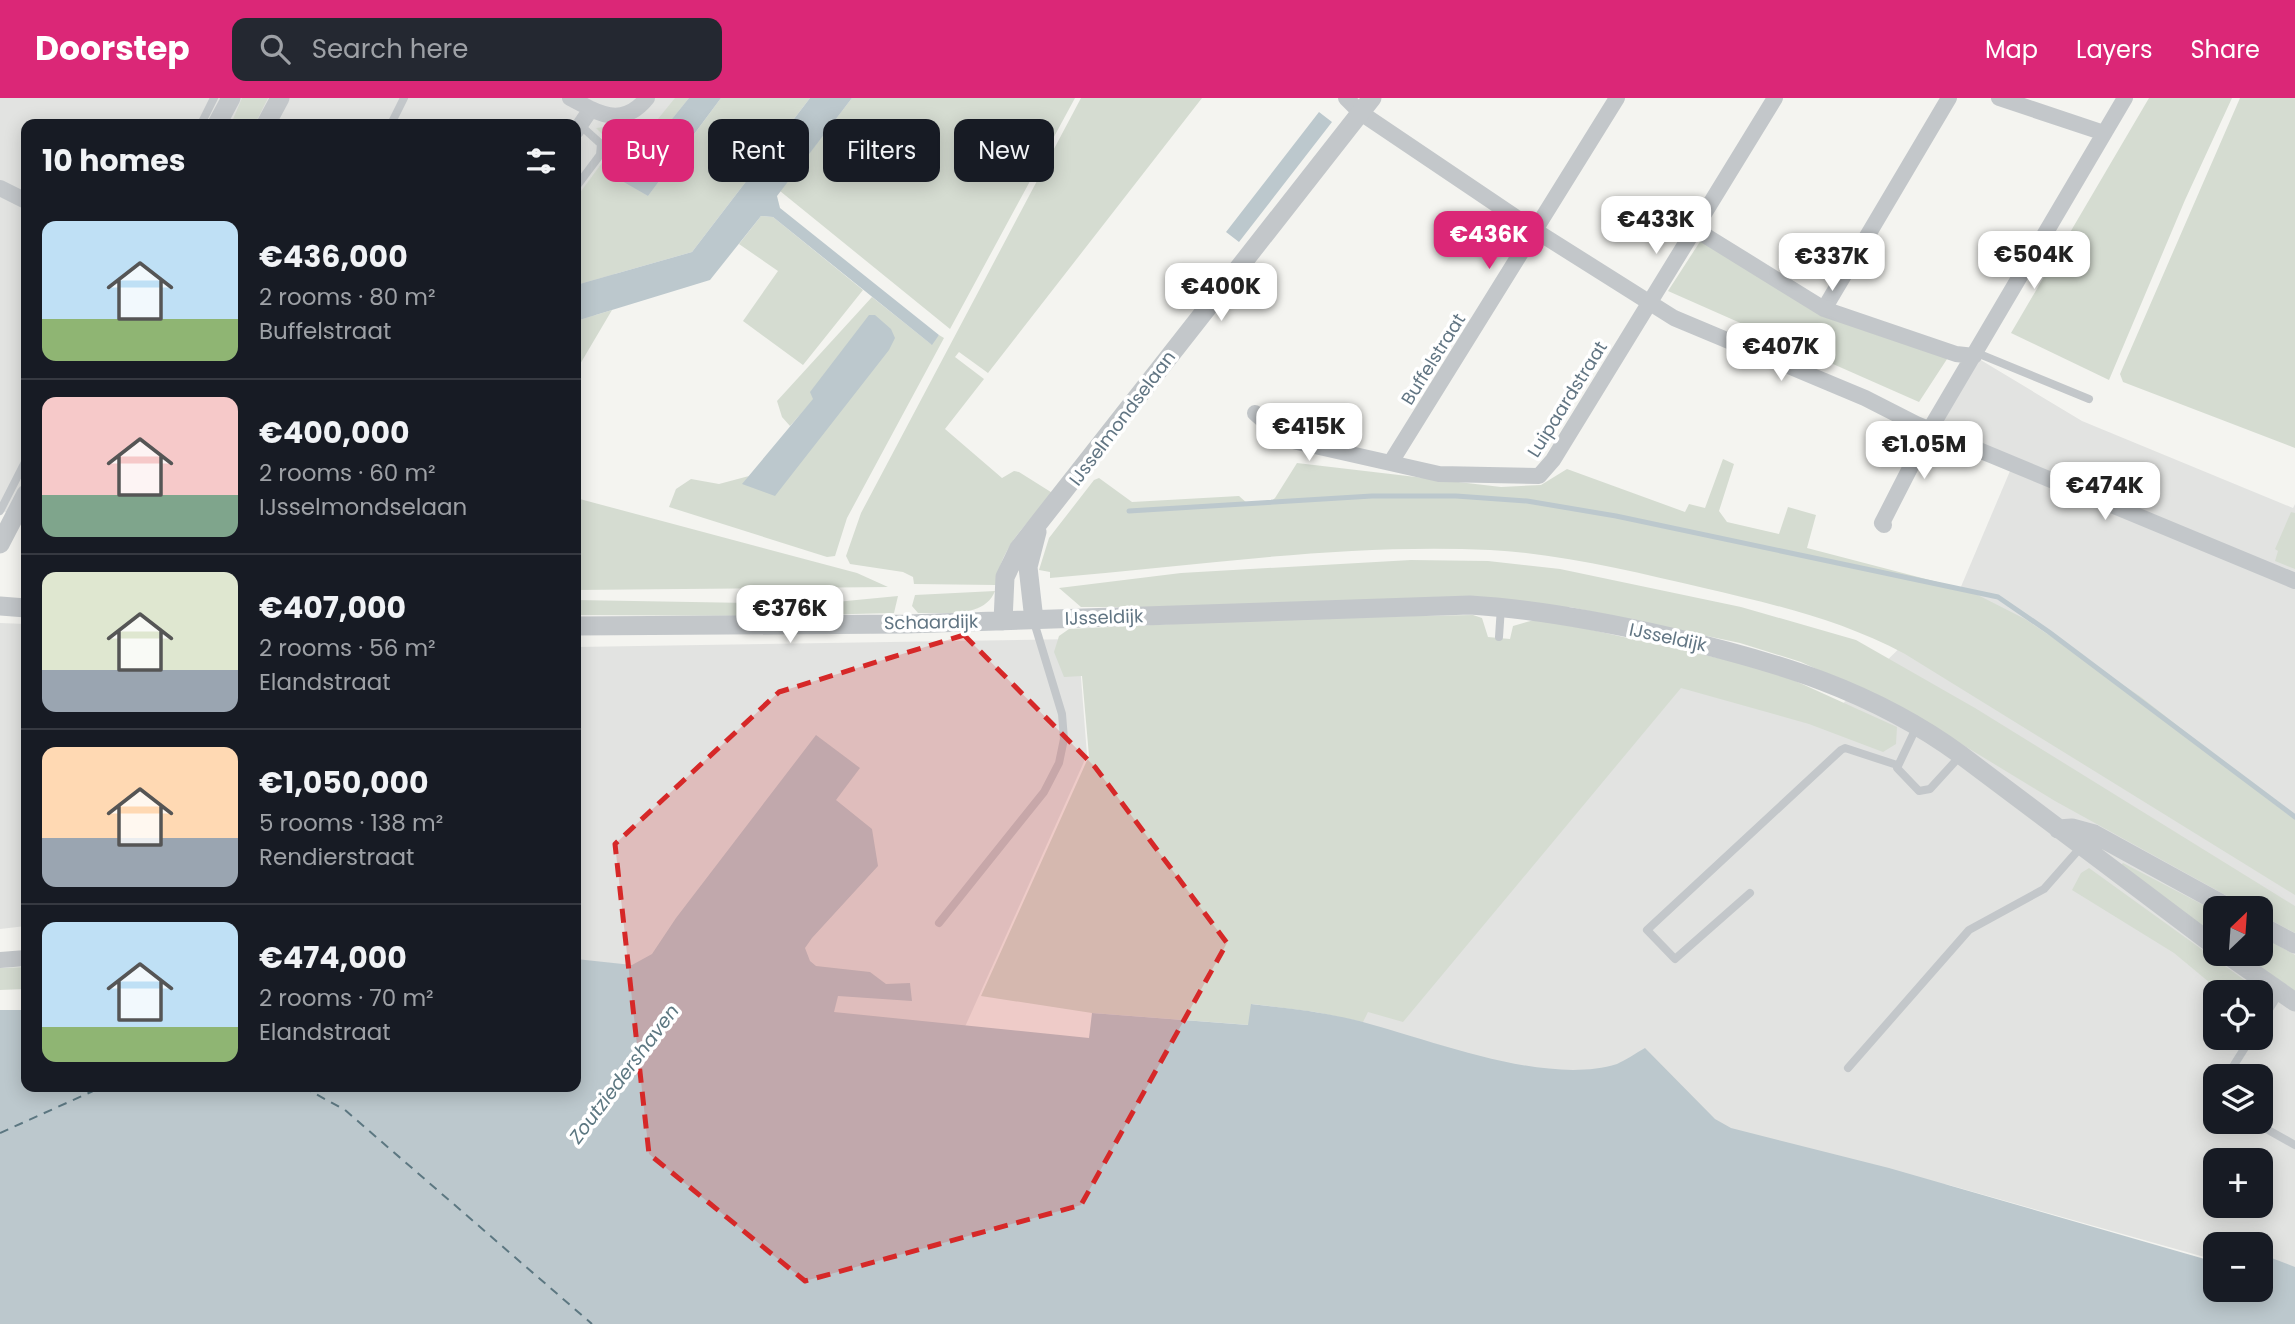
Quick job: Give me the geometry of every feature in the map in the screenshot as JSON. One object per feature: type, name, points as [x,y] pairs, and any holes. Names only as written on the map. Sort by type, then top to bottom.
[{"type":"street","points":[[220,119],[231,98]]},
{"type":"street","points":[[269,119],[280,98]]},
{"type":"street","points":[[570,98],[607,117],[626,115],[647,98]]},
{"type":"street","points":[[1346,98],[1366,106],[1536,231],[1674,318],[1865,398],[1930,429],[2295,581]]},
{"type":"street","name":"Buffelstraat","points":[[1391,462],[1617,98]]},
{"type":"street","points":[[1651,302],[1693,228],[1775,98]]},
{"type":"street","points":[[1824,309],[1949,98]]},
{"type":"street","points":[[1999,98],[2104,133]]},
{"type":"street","points":[[1884,525],[1882,523],[1930,429],[2125,98]]},
{"type":"street","name":"IJsselmondselaan","points":[[1003,621],[1003,586],[1007,569],[1019,548],[1040,525],[1366,106]]},
{"type":"street","points":[[581,124],[591,109]]},
{"type":"street","points":[[0,188],[21,198]]},
{"type":"street","points":[[1693,228],[1824,309],[1956,354],[1975,355]]},
{"type":"street","name":"Luipaardstraat","points":[[1255,413],[1284,439],[1439,474],[1539,476],[1553,460],[1651,302]]},
{"type":"street","points":[[0,544],[21,504]]},
{"type":"street","name":"IJsselmondselaan","points":[[1034,620],[1028,567],[1040,525]]},
{"type":"street","points":[[0,606],[21,608]]},
{"type":"street","name":"IJsseldijk","points":[[1034,620],[1402,606],[1500,607],[1642,630],[1774,662],[1856,694],[1917,726],[1961,755],[2203,937]]},
{"type":"street","name":"Schaardijk","points":[[581,626],[1034,620]]},
{"type":"street","points":[[2058,829],[2072,828],[2094,834],[2207,896]]},
{"type":"street","points":[[2273,932],[2295,944]]},
{"type":"street","points":[[0,960],[21,958]]},
{"type":"street","points":[[2243,966],[2288,997]]},
{"type":"lane","points":[[204,119],[214,98]]},
{"type":"lane","points":[[394,119],[404,98]]},
{"type":"lane","points":[[581,130],[601,144],[600,155],[581,180]]},
{"type":"lane","points":[[1975,355],[2089,399]]},
{"type":"lane","points":[[0,511],[21,470]]},
{"type":"lane","points":[[1499,637],[1500,607]]},
{"type":"lane","points":[[939,923],[1044,792],[1059,763],[1064,739],[1062,714],[1034,620]]},
{"type":"lane","points":[[1917,726],[1897,765],[1900,774],[1919,791],[1925,791],[1936,784],[1961,755]]},
{"type":"lane","points":[[1750,893],[1675,959],[1647,930],[1841,750],[1897,765]]},
{"type":"lane","points":[[1847,1068],[1969,930],[2044,889],[2081,847]]},
{"type":"lane","points":[[2273,1011],[2288,997]]},
{"type":"lane","points":[[2273,1133],[2295,1145]]},
{"type":"highlighted area","points":[[964,635],[1095,767],[1227,943],[1081,1205],[805,1281],[649,1154],[615,844],[779,692]]},
{"type":"shaded area","points":[[0,98],[710,98],[694,119],[602,119],[602,182],[659,182],[581,344],[581,119],[21,119],[21,513],[0,512]]},
{"type":"shaded area","points":[[242,98],[268,98],[258,119],[233,119]]},
{"type":"shaded area","points":[[675,98],[689,98],[672,119],[658,119]]},
{"type":"shaded area","points":[[721,98],[810,98],[794,119],[708,119],[708,182],[746,182],[692,252],[581,284],[581,191],[602,163],[602,182],[625,182],[648,196],[658,182],[694,182],[694,134]]},
{"type":"shaded area","points":[[852,98],[1075,98],[1054,137],[1054,119],[954,119],[954,182],[1030,182],[950,329],[780,191],[787,182],[809,182],[809,154],[823,135],[823,182],[940,182],[940,119],[836,119]]},
{"type":"shaded area","points":[[1081,98],[1202,98],[988,373],[959,352],[955,357],[984,379],[945,429],[1002,478],[1014,471],[1019,472],[1054,494],[1017,535],[1004,558],[996,585],[914,584],[913,577],[903,572],[850,564],[846,556],[861,513],[1036,182],[1054,182],[1054,149]]},
{"type":"shaded area","points":[[2149,98],[2232,98],[2185,200],[2109,380],[2011,333]]},
{"type":"shaded area","points":[[2240,98],[2295,98],[2295,448],[2123,382],[2120,374]]},
{"type":"shaded area","points":[[761,216],[773,217],[863,290],[803,365],[743,321],[778,271],[739,244]]},
{"type":"shaded area","points":[[1701,240],[1820,313],[1949,356],[1919,402],[1668,291]]},
{"type":"shaded area","points":[[872,297],[931,344],[939,335],[944,338],[847,518],[835,556],[827,557],[669,507],[676,489],[691,479],[719,484],[749,476],[743,484],[814,399],[790,426],[782,417],[777,401]]},
{"type":"shaded area","points":[[612,310],[581,363],[581,319]]},
{"type":"shaded area","points":[[1974,356],[2082,421],[2293,508],[2295,504],[2295,1269],[2273,1260],[2273,1232],[2203,1232],[2203,1257],[1949,1185],[1309,1080],[1630,671],[1824,722],[1960,589],[2013,464],[1930,429]]},
{"type":"shaded area","points":[[1723,459],[1734,464],[1719,511],[1727,522],[1779,534],[1788,507],[1816,515],[1807,548],[1968,590],[2025,619],[2141,697],[2295,818],[2295,895],[1905,654],[1856,631],[1807,614],[1598,564],[1490,550],[1325,553],[1050,578],[1050,572],[1039,570],[1049,538],[1094,480],[1099,478],[1132,502],[1239,496],[1248,504],[1268,504],[1275,498],[1297,463],[1501,487],[1541,485],[1567,469],[1685,512],[1689,504],[1705,508]]},
{"type":"shaded area","points":[[581,499],[857,573],[888,587],[581,590]]},
{"type":"shaded area","points":[[2291,512],[2295,513],[2295,569],[2275,561],[2278,551],[2275,549]]},
{"type":"shaded area","points":[[1411,560],[1488,561],[1560,569],[1741,607],[1856,640],[1975,708],[2295,906],[2295,933],[2273,921],[2273,896],[2227,896],[2055,801],[1899,706],[1801,662],[1740,643],[1570,607],[1081,607],[1059,588],[1181,573]]},
{"type":"shaded area","points":[[995,591],[990,600],[982,606],[962,612],[918,613],[912,606],[915,595]]},
{"type":"shaded area","points":[[898,596],[894,613],[771,616],[581,615],[581,600],[815,604]]},
{"type":"shaded area","points":[[1473,615],[1482,618],[1488,637],[1510,639],[1513,626],[1534,620],[1583,628],[1780,674],[1897,727],[1896,744],[1883,752],[1809,724],[1681,688],[1403,1022],[1368,1012],[1363,1022],[1315,1012],[1252,1004],[1249,1025],[1092,1013],[981,996],[1089,756],[1082,676],[1064,677],[1054,652],[1059,636],[1069,629],[1297,618]]},
{"type":"shaded area","points":[[0,623],[21,624],[21,927],[0,929]]},
{"type":"shaded area","points":[[1078,639],[1087,755],[955,1049],[581,1012],[581,647]]},
{"type":"shaded area","points":[[2123,863],[2203,905],[2203,927],[2121,865]]},
{"type":"shaded area","points":[[2089,868],[2203,950],[2203,966],[2225,966],[2244,980],[2207,980],[2174,953],[2072,890],[2081,873]]},
{"type":"shaded area","points":[[2273,943],[2295,955],[2295,991],[2259,966],[2273,966]]},
{"type":"shaded area","points":[[21,967],[21,989],[0,990],[0,968]]},
{"type":"water","points":[[689,98],[721,98],[694,134],[694,119],[672,119]]},
{"type":"water","points":[[810,98],[852,98],[836,119],[823,119],[823,136],[809,154],[809,119],[794,119]]},
{"type":"water","points":[[1319,112],[1332,122],[1239,242],[1226,232]]},
{"type":"water","points":[[624,182],[658,182],[648,196]]},
{"type":"water","points":[[746,182],[788,182],[777,196],[780,208],[939,335],[932,345],[773,217],[761,216],[710,280],[581,319],[581,284],[692,252]]},
{"type":"water","points":[[869,315],[875,315],[891,329],[895,338],[889,350],[775,496],[742,484],[813,399],[810,392]]},
{"type":"water","name":"Zoutziedershaven","points":[[816,735],[860,768],[836,800],[872,829],[878,866],[805,948],[810,961],[816,966],[870,972],[886,984],[910,983],[912,1001],[838,996],[834,1012],[1089,1038],[1092,1013],[1248,1025],[1251,1004],[1339,1016],[1484,1057],[1555,1069],[1587,1069],[1617,1064],[1645,1048],[1715,1119],[1731,1128],[1889,1168],[2203,1259],[2203,1302],[2273,1302],[2273,1259],[2295,1267],[2295,1324],[0,1324],[0,1010],[21,1010],[21,1092],[581,1092],[581,960],[632,965],[652,954],[676,918]]},
{"type":"waterway","points":[[1129,511],[1372,496],[1456,496],[1527,501],[1616,516],[1998,597],[2049,632],[2295,817]]},
{"type":"ferry route","points":[[0,1133],[91,1092]]},
{"type":"ferry route","points":[[312,1092],[345,1110],[592,1324]]}]
